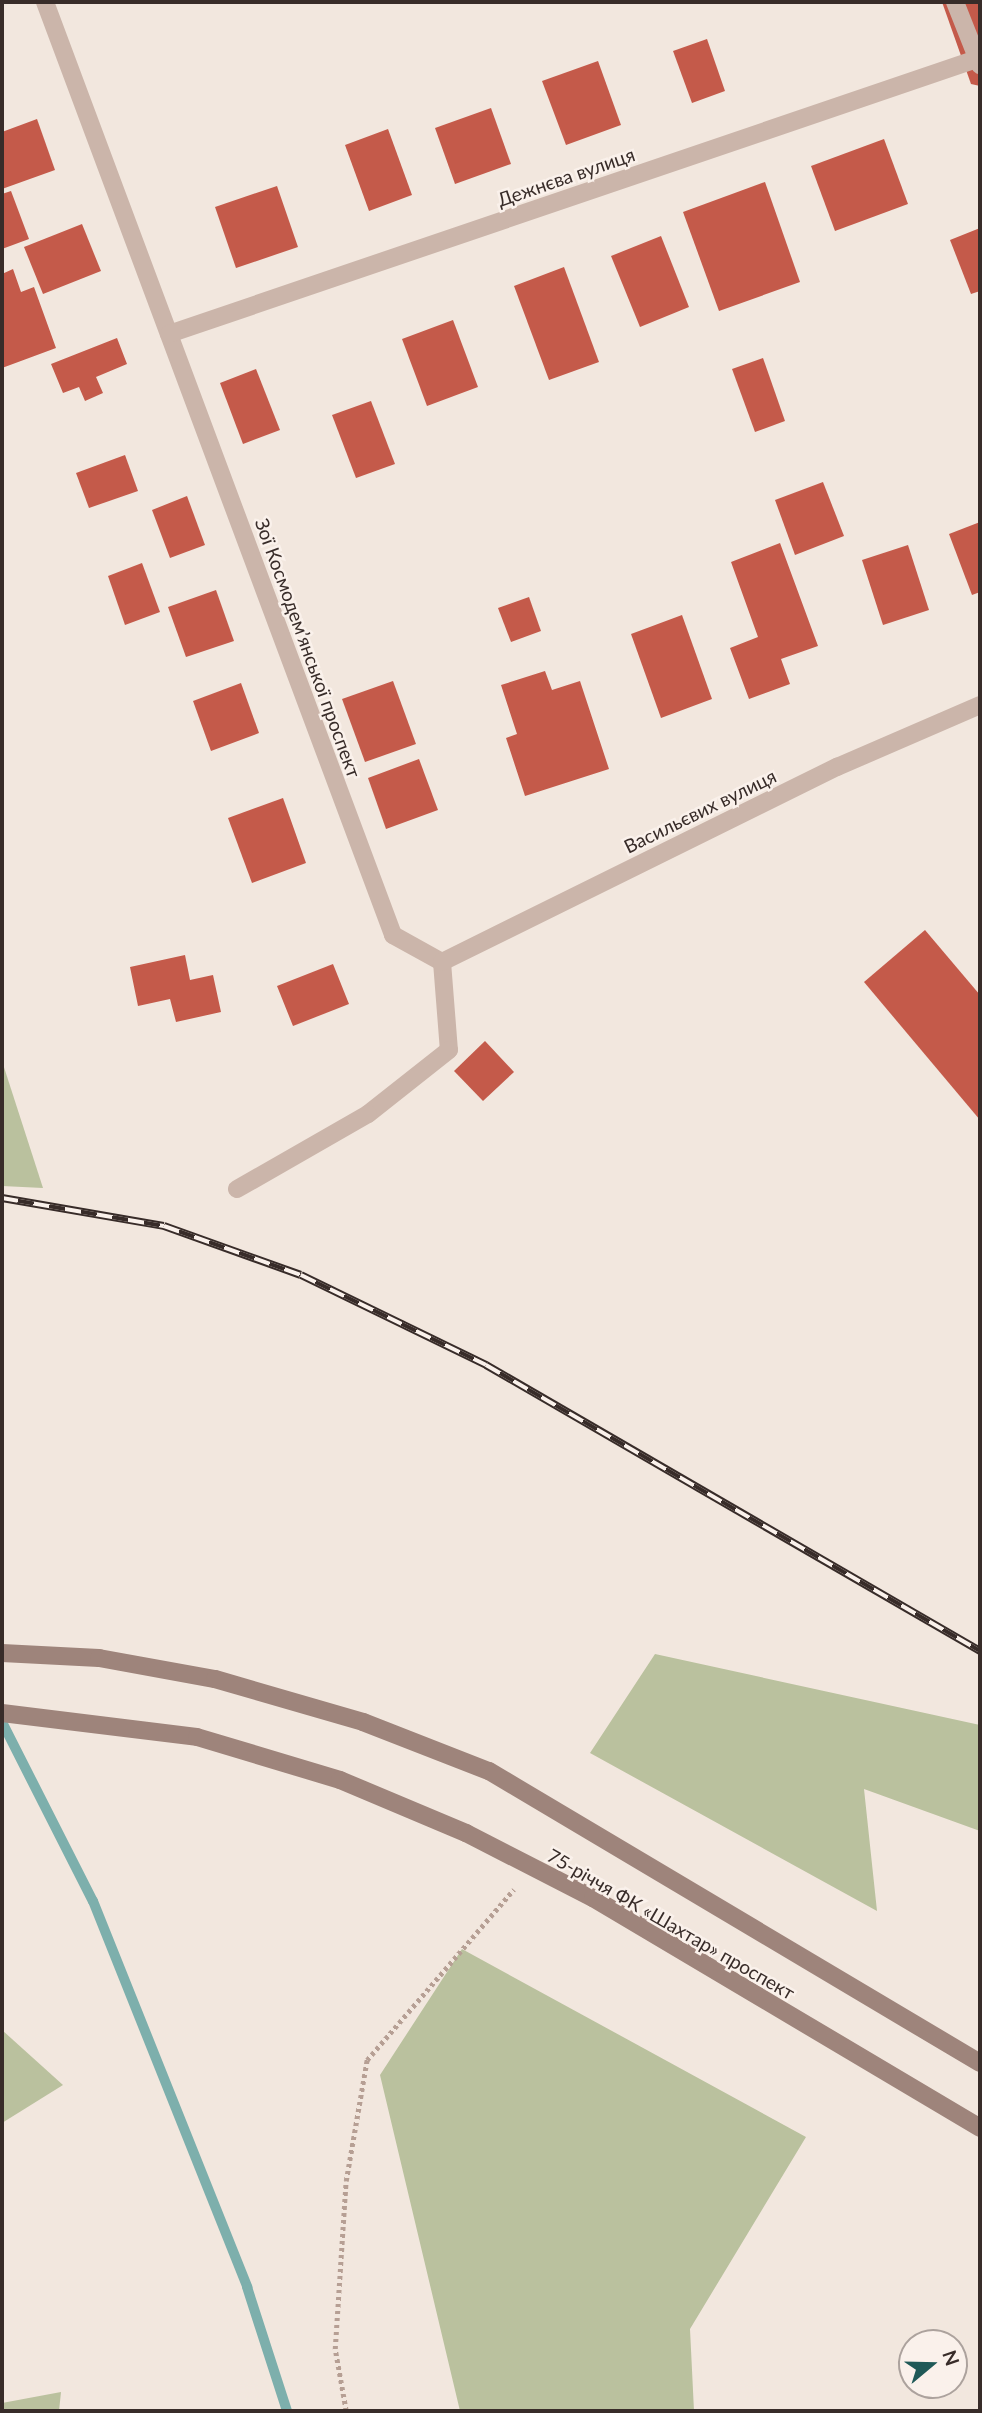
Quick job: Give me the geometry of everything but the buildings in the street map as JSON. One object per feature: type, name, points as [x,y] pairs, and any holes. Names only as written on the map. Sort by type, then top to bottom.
[{"type":"main road","name":"75-річчя ФК «Шахтар» проспект","points":[[2,1653],[99,1658],[215,1679],[351,1718],[489,1771],[980,2063]]},
{"type":"main road","name":"75-річчя ФК «Шахтар» проспект","points":[[2,1713],[197,1737],[340,1780],[466,1833],[593,1898],[980,2128]]},
{"type":"street","name":"Зої Космодем’янської проспект","points":[[45,2],[393,935],[442,962]]},
{"type":"street","points":[[955,2],[978,62]]},
{"type":"street","name":"Дежнєва вулиця","points":[[169,334],[978,62]]},
{"type":"street","name":"Васильєвих вулиця","points":[[442,962],[837,767],[980,705]]},
{"type":"street","points":[[237,1189],[368,1114],[449,1050],[442,962]]},
{"type":"path","points":[[346,2411],[335,2349],[346,2181],[368,2060],[514,1889]]},
{"type":"green space","points":[[2,1061],[43,1188],[2,1186]]},
{"type":"green space","points":[[655,1654],[980,1725],[980,1831],[864,1789],[877,1911],[590,1753]]},
{"type":"green space","points":[[462,1949],[806,2137],[690,2329],[694,2411],[460,2411],[380,2075]]},
{"type":"green space","points":[[2,2030],[63,2085],[2,2123]]},
{"type":"green space","points":[[61,2392],[59,2411],[2,2411],[2,2403]]},
{"type":"waterway","points":[[2,1722],[93,1901],[247,2287],[287,2411]]},
{"type":"railway","points":[[2,1198],[164,1226],[301,1275],[486,1365],[980,1651]]}]
